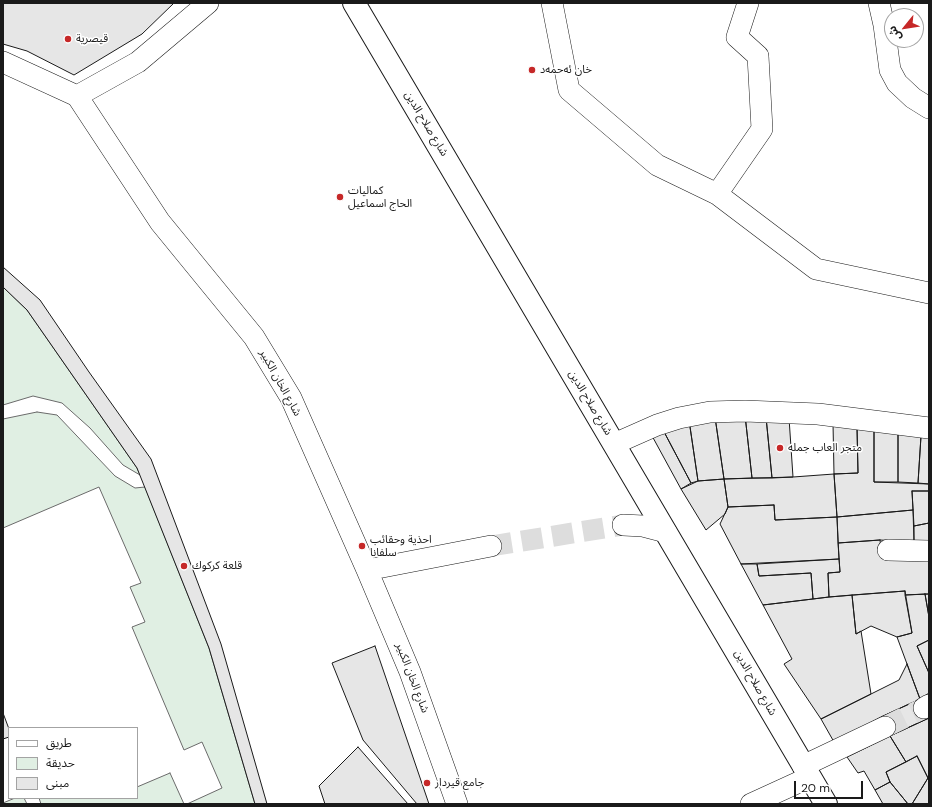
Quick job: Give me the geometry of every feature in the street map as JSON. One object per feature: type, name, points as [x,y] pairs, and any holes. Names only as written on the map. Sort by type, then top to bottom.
[{"type":"street","points":[[3,62],[77,96],[138,62],[208,3]]},
{"type":"street","points":[[552,3],[569,90],[657,165],[717,194],[816,269],[929,293]]},
{"type":"street","points":[[717,194],[762,129],[758,56],[737,37],[748,3]]},
{"type":"street","points":[[879,3],[884,25],[890,70],[897,83],[913,98],[929,108]]},
{"type":"street","name":"شارع صلاح الدين","points":[[358,4],[614,444],[826,804]]},
{"type":"street","name":"شارع الخان الكبير","points":[[77,96],[160,222],[254,337],[291,398],[410,672],[457,804]]},
{"type":"street","points":[[614,444],[657,425],[679,418],[710,412],[745,411],[818,414],[929,428]]},
{"type":"street","points":[[622,525],[644,526],[666,532]]},
{"type":"street","points":[[367,570],[491,546]]},
{"type":"street","points":[[888,550],[929,550]]},
{"type":"street","points":[[752,804],[885,726]]},
{"type":"green space","points":[[3,287],[27,310],[137,468],[140,475],[123,465],[90,428],[62,403],[33,396],[3,405]]},
{"type":"green space","points":[[37,412],[57,415],[115,476],[135,488],[145,487],[209,648],[255,804],[187,804],[222,788],[202,742],[184,750],[132,627],[145,622],[130,587],[141,583],[99,487],[3,528],[3,419]]},
{"type":"green space","points":[[170,773],[184,804],[41,804],[39,799],[138,799],[138,787]]},
{"type":"green space","points":[[13,799],[24,799],[27,804],[3,804]]},
{"type":"building","name":"قيصرية","points":[[3,3],[174,3],[142,34],[74,75],[27,51],[3,44]]},
{"type":"building","name":"قلعة كركوك","points":[[3,267],[40,300],[151,459],[221,644],[267,804],[255,804],[209,648],[137,468],[27,310],[3,287]]},
{"type":"building","points":[[745,415],[766,417],[772,478],[752,478]]},
{"type":"building","points":[[745,415],[752,478],[724,479],[715,417]]},
{"type":"building","points":[[715,417],[724,479],[698,481],[689,420]]},
{"type":"building","name":"متجر العاب جمله","points":[[766,417],[789,418],[793,477],[772,478]]},
{"type":"building","points":[[689,420],[698,481],[691,483],[662,428]]},
{"type":"building","points":[[833,423],[857,427],[858,473],[834,474]]},
{"type":"building","points":[[857,427],[874,429],[874,482],[929,484],[929,491],[912,491],[913,510],[837,517],[834,474],[858,473]]},
{"type":"building","points":[[662,428],[691,483],[681,489],[651,434]]},
{"type":"building","points":[[874,429],[898,432],[898,482],[874,482]]},
{"type":"building","points":[[898,432],[921,436],[918,483],[898,482]]},
{"type":"building","points":[[921,436],[929,438],[929,484],[918,483]]},
{"type":"building","points":[[834,474],[837,517],[775,520],[774,505],[728,507],[724,479]]},
{"type":"building","points":[[724,479],[728,507],[725,514],[706,530],[681,489],[698,481]]},
{"type":"building","points":[[912,491],[929,491],[929,523],[914,526]]},
{"type":"building","points":[[774,505],[775,520],[837,517],[839,559],[741,564],[720,524],[728,507]]},
{"type":"building","points":[[913,510],[914,542],[880,540],[838,543],[837,517]]},
{"type":"building","points":[[929,523],[929,543],[914,542],[914,526]]},
{"type":"building","points":[[880,540],[882,557],[929,554],[929,594],[905,595],[905,591],[829,597],[828,573],[840,572],[838,543]]},
{"type":"building","points":[[839,559],[840,572],[828,573],[829,597],[813,599],[811,573],[759,576],[757,564]]},
{"type":"building","points":[[741,564],[757,564],[759,576],[811,573],[813,599],[763,605]]},
{"type":"building","points":[[905,591],[912,633],[897,637],[871,626],[856,634],[852,595]]},
{"type":"building","points":[[925,594],[929,594],[929,617]]},
{"type":"building","points":[[925,594],[929,617],[929,640],[917,646],[929,673],[929,693],[920,699],[897,637],[912,633],[905,595]]},
{"type":"building","points":[[852,595],[856,634],[861,631],[871,694],[821,719],[784,664],[792,659],[763,605]]},
{"type":"building","points":[[929,640],[929,673],[917,646]]},
{"type":"building","points":[[375,646],[429,804],[417,804],[363,740],[332,663]]},
{"type":"building","points":[[907,664],[920,699],[881,717],[834,742],[821,719],[899,680]]},
{"type":"building","points":[[920,699],[929,718],[890,736],[881,717]]},
{"type":"building","points":[[3,713],[8,727],[8,737],[3,739]]},
{"type":"building","points":[[929,718],[928,778],[917,756],[906,762],[890,736]]},
{"type":"building","points":[[890,736],[906,762],[886,772],[890,782],[875,790],[864,771],[858,773],[847,757]]},
{"type":"building","points":[[358,747],[408,804],[325,804],[319,786]]},
{"type":"building","points":[[917,756],[928,778],[912,804],[908,804],[890,782],[886,772]]},
{"type":"building","points":[[929,777],[929,804],[912,804],[928,778]]},
{"type":"building","points":[[890,782],[908,804],[883,804],[875,790]]},
{"type":"tunnel","points":[[491,546],[623,525]]},
{"type":"tunnel","points":[[885,727],[924,708]]},
{"type":"place","name":"قيصرية","points":[[68,39]]},
{"type":"place","name":"خان ئەحمەد","points":[[532,70]]},
{"type":"place","name":"كماليات الحاج اسماعيل","points":[[340,197]]},
{"type":"place","name":"متجر العاب جمله","points":[[780,448]]},
{"type":"place","name":"احذية وحقائب سلفانا","points":[[362,546]]},
{"type":"place","name":"قلعة كركوك","points":[[184,566]]},
{"type":"place","name":"جامع قيردار","points":[[427,783]]}]
